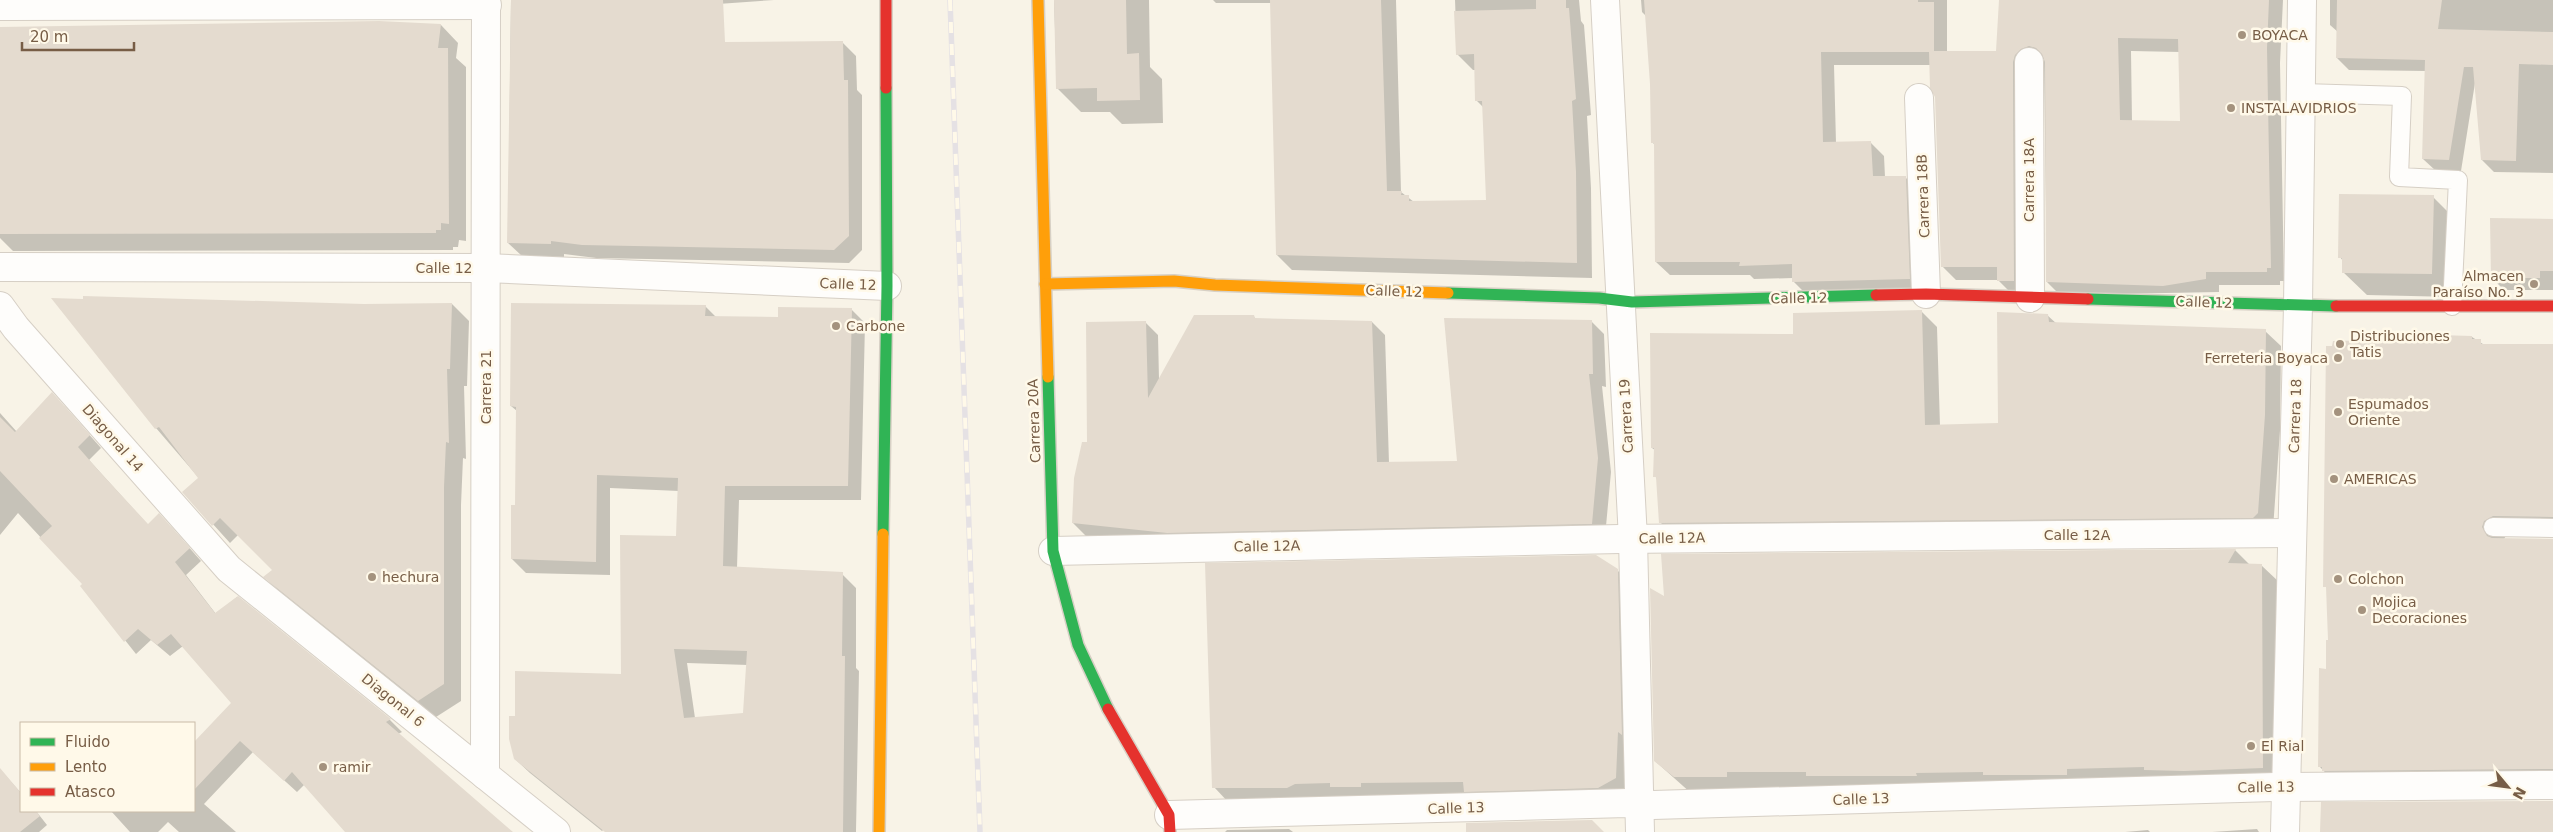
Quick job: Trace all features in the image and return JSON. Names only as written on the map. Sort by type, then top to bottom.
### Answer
[{"type":"street","points":[[880,832],[887,286],[886,0]]},
{"type":"street","name":"Carrera 20A","points":[[1038,0],[1053,551],[1078,645],[1118,729],[1170,824]]},
{"type":"street","name":"Carrera 19","points":[[1605,0],[1632,538],[1640,832]]},
{"type":"street","name":"Carrera 18","points":[[2285,832],[2303,93],[2302,0]]},
{"type":"street","points":[[0,6],[487,3]]},
{"type":"street","name":"Carrera 21","points":[[485,775],[487,3]]},
{"type":"street","name":"Carrera 18A","points":[[2029,62],[2030,298]]},
{"type":"street","name":"Carrera 18B","points":[[1919,98],[1926,294]]},
{"type":"street","name":"Calle 12","points":[[0,267],[486,268],[887,286]]},
{"type":"street","name":"Calle 12","points":[[1045,284],[1174,280],[1215,284],[1621,301],[1926,294],[2298,306],[2553,306]]},
{"type":"street","name":"Diagonal 14","points":[[0,306],[8,335],[229,569]]},
{"type":"street","name":"Calle 12A","points":[[1053,551],[1632,538],[2292,533]]},
{"type":"street","name":"Diagonal 6","points":[[229,569],[556,832]]},
{"type":"street","name":"Calle 13","points":[[1170,824],[1639,803],[1652,805],[2286,787],[2553,785]]},
{"type":"lane","points":[[2303,93],[2402,96],[2399,177],[2458,180],[2452,306]]},
{"type":"lane","points":[[2493,527],[2553,528]]},
{"type":"building","points":[[511,0],[723,0],[725,42],[843,41],[844,80],[848,80],[849,236],[834,250],[582,245],[551,241],[551,244],[507,243]]},
{"type":"building","points":[[1054,0],[1126,0],[1127,54],[1139,53],[1140,100],[1097,101],[1097,88],[1056,89]]},
{"type":"building","points":[[1270,0],[1381,0],[1387,191],[1402,191],[1401,195],[1409,195],[1409,201],[1486,200],[1482,101],[1475,101],[1474,54],[1456,55],[1454,11],[1536,9],[1536,0],[1566,0],[1566,8],[1569,8],[1576,99],[1572,101],[1576,172],[1577,263],[1276,255]]},
{"type":"building","points":[[1644,0],[1918,0],[1918,2],[1934,2],[1934,51],[1996,51],[1999,0],[2269,0],[2267,48],[2271,268],[2267,268],[2267,272],[2206,272],[2206,279],[2163,286],[2046,282],[2045,62],[2042,54],[2036,48],[2029,46],[2021,49],[2015,55],[2013,62],[2014,281],[1997,281],[1997,267],[1941,267],[1935,97],[1930,88],[1929,52],[1821,52],[1823,142],[1871,141],[1873,176],[1906,176],[1910,279],[1792,282],[1792,264],[1739,266],[1740,262],[1655,262],[1654,143],[1651,143],[1650,84]],"holes":[[[2118,38],[2178,39],[2180,121],[2120,120]]]},
{"type":"building","points":[[2337,0],[2442,0],[2438,29],[2553,32],[2553,65],[2519,64],[2516,161],[2481,160],[2473,67],[2464,67],[2449,160],[2422,159],[2425,60],[2336,58]]},
{"type":"building","points":[[379,21],[441,24],[438,48],[448,48],[449,224],[441,223],[441,230],[436,230],[436,233],[0,234],[0,27]]},
{"type":"building","points":[[2339,194],[2434,195],[2432,274],[2342,273],[2342,258],[2338,258]]},
{"type":"building","points":[[2490,218],[2553,219],[2553,271],[2540,271],[2540,278],[2491,278]]},
{"type":"building","points":[[83,296],[364,304],[452,303],[450,369],[447,369],[449,443],[446,442],[444,487],[444,684],[418,701],[263,577],[272,570],[220,518],[212,526],[182,492],[198,478],[159,427],[155,429],[51,298],[83,299]]},
{"type":"building","points":[[511,303],[706,305],[705,316],[778,317],[778,307],[852,308],[848,486],[725,486],[723,566],[843,572],[842,656],[845,656],[843,832],[605,832],[514,759],[509,739],[509,716],[515,716],[515,671],[621,674],[620,535],[676,536],[678,478],[597,475],[596,562],[511,559],[511,505],[515,505],[516,407],[510,406]],"holes":[[[674,649],[747,651],[743,713],[684,718]]]},
{"type":"building","points":[[1922,310],[1925,425],[1998,423],[1997,312],[2048,314],[2049,322],[2266,329],[2265,415],[2258,513],[2253,518],[1659,523],[1656,477],[1653,477],[1654,448],[1651,448],[1650,333],[1793,334],[1793,313]]},
{"type":"building","points":[[1194,315],[1254,315],[1255,318],[1372,321],[1377,462],[1457,461],[1444,318],[1592,320],[1593,374],[1589,374],[1598,458],[1592,524],[1167,533],[1072,523],[1074,478],[1082,442],[1087,442],[1086,322],[1146,321],[1148,398]]},
{"type":"building","points":[[2438,335],[2472,336],[2472,339],[2481,339],[2481,344],[2553,344],[2553,517],[2493,516],[2484,521],[2482,527],[2487,536],[2492,538],[2553,539],[2553,769],[2322,771],[2322,767],[2318,767],[2319,668],[2326,669],[2326,640],[2328,640],[2326,587],[2323,587],[2326,346],[2332,346],[2333,341],[2438,339]]},
{"type":"building","points":[[52,392],[90,435],[78,447],[99,471],[148,524],[159,513],[190,548],[175,562],[215,613],[238,596],[391,719],[386,722],[513,832],[345,832],[292,772],[284,781],[240,741],[195,789],[195,741],[231,703],[171,634],[157,645],[138,629],[124,642],[80,586],[82,584],[39,538],[52,526],[0,471],[0,417],[15,432]]},
{"type":"building","points":[[2236,549],[2228,563],[2262,564],[2263,768],[2184,771],[2144,770],[2144,767],[2067,769],[2067,775],[1983,775],[1983,772],[1916,773],[1917,776],[1806,776],[1806,772],[1727,772],[1727,777],[1674,777],[1654,761],[1650,588],[1664,596],[1661,554]]},
{"type":"building","points":[[1596,555],[1618,569],[1622,735],[1618,732],[1616,778],[1598,788],[1464,792],[1463,782],[1361,783],[1361,787],[1330,787],[1330,783],[1295,784],[1287,788],[1212,788],[1205,563]]},
{"type":"building","points":[[0,768],[20,792],[20,812],[37,812],[40,816],[20,832],[0,832]]},
{"type":"building","points":[[2553,801],[2553,832],[2320,832],[2321,802]]},
{"type":"building","points":[[1592,820],[1604,832],[1466,832],[1466,823]]},
{"type":"railway","points":[[950,0],[980,832]]},
{"type":"traffic: fast","points":[[883,534],[887,286],[886,88]]},
{"type":"traffic: fast","points":[[1448,293],[1599,298],[1632,302],[1876,295]]},
{"type":"traffic: fast","points":[[2088,299],[2336,306]]},
{"type":"traffic: fast","points":[[1048,377],[1053,551],[1078,645],[1108,709]]},
{"type":"traffic: slow","points":[[1038,0],[1048,377]]},
{"type":"traffic: slow","points":[[1045,284],[1174,281],[1215,285],[1448,293]]},
{"type":"traffic: slow","points":[[879,832],[883,534]]},
{"type":"traffic: jam","points":[[886,0],[886,88]]},
{"type":"traffic: jam","points":[[1876,295],[1926,294],[2088,299]]},
{"type":"traffic: jam","points":[[2336,306],[2553,306]]},
{"type":"traffic: jam","points":[[1108,709],[1169,815],[1170,832]]},
{"type":"place","name":"BOYACA","points":[[2242,35]]},
{"type":"place","name":"INSTALAVIDRIOS","points":[[2231,108]]},
{"type":"place","name":"Almacen Paraíso No. 3","points":[[2534,284]]},
{"type":"place","name":"Carbone","points":[[836,326]]},
{"type":"place","name":"Distribuciones Tatis","points":[[2340,344]]},
{"type":"place","name":"Ferreteria Boyaca","points":[[2338,358]]},
{"type":"place","name":"Espumados Oriente","points":[[2338,412]]},
{"type":"place","name":"AMERICAS","points":[[2334,479]]},
{"type":"place","name":"hechura","points":[[372,577]]},
{"type":"place","name":"Colchon","points":[[2338,579]]},
{"type":"place","name":"Mojica Decoraciones","points":[[2362,610]]},
{"type":"place","name":"El Rial","points":[[2251,746]]},
{"type":"place","name":"ramir","points":[[323,767]]}]
